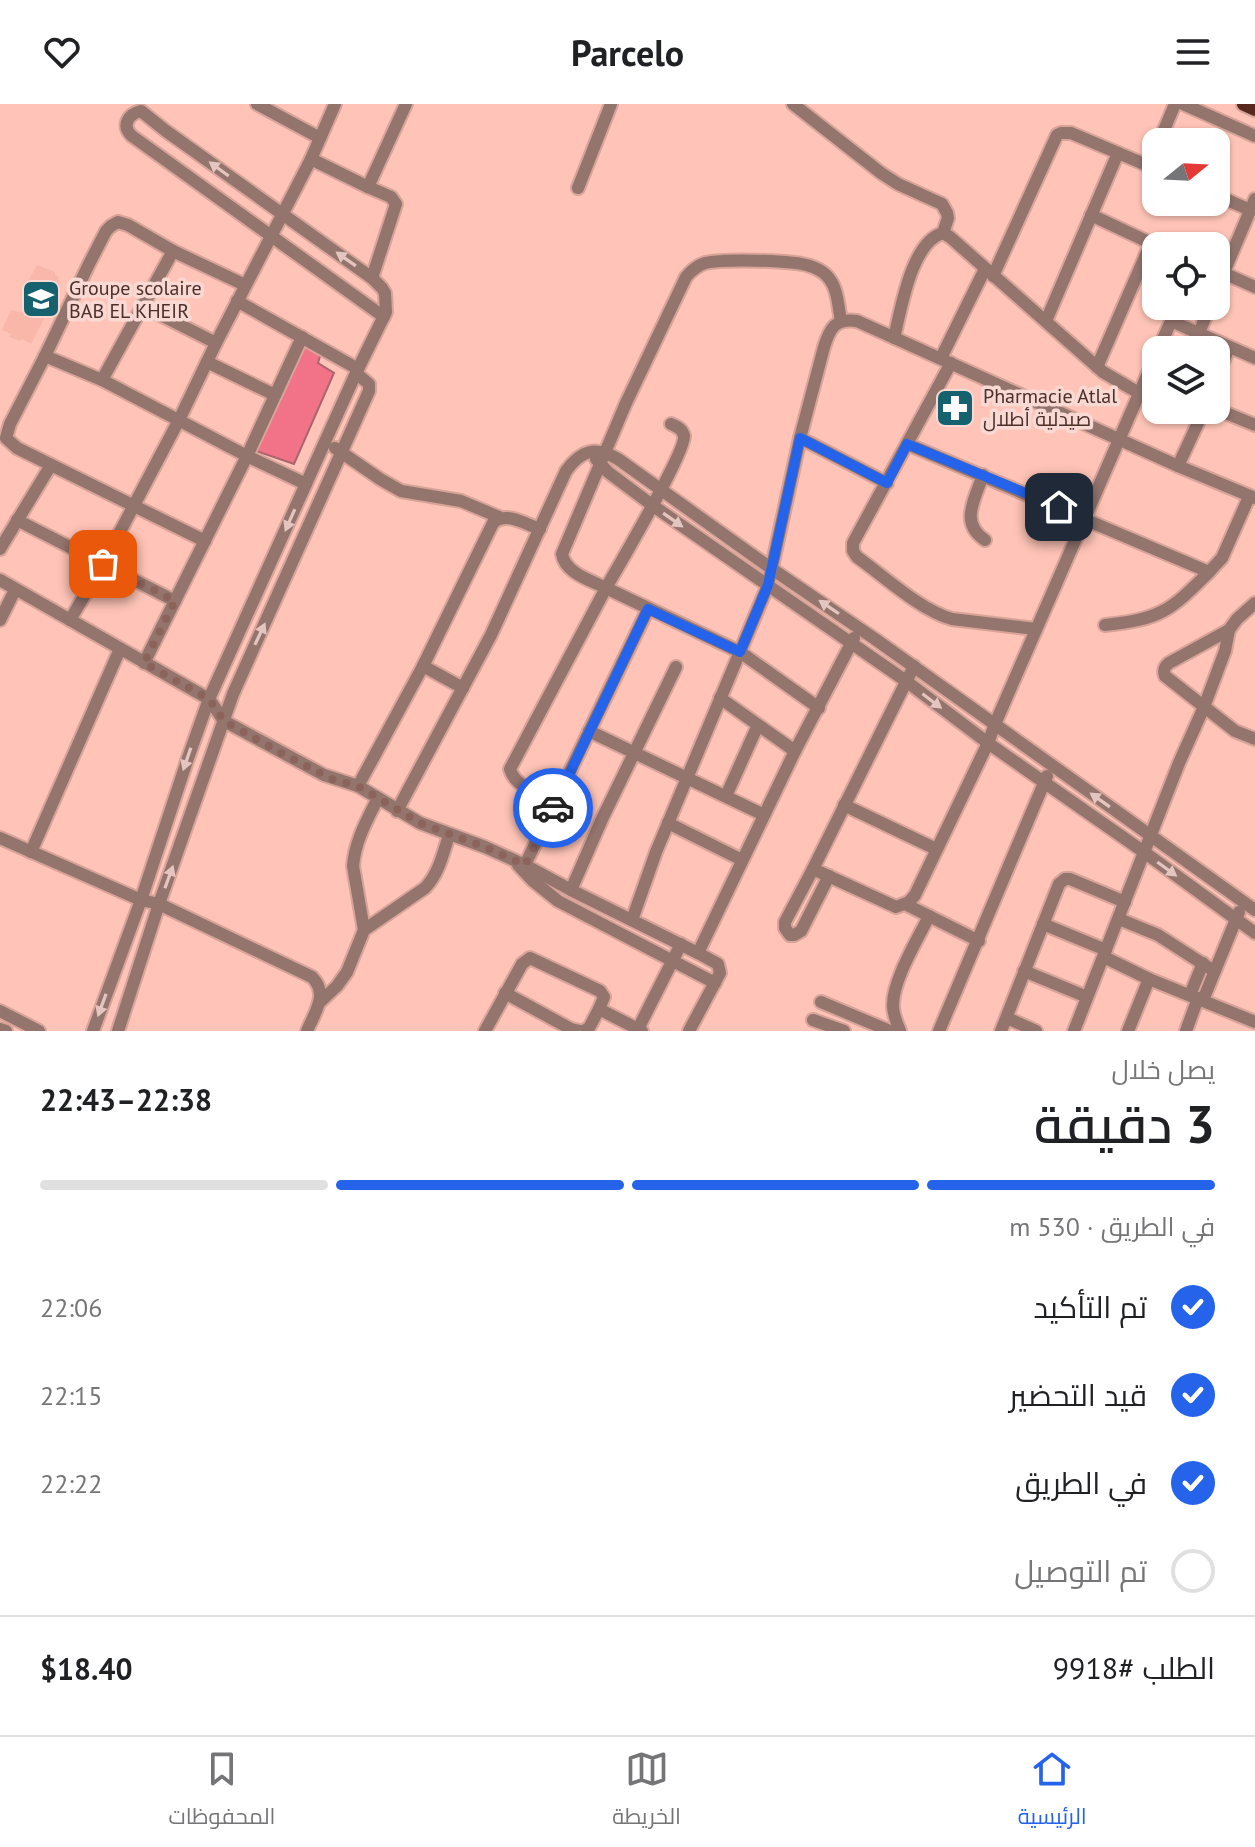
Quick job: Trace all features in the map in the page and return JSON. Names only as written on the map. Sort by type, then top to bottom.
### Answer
[{"type":"main road","points":[[1244,104],[1255,109]]},
{"type":"street","points":[[257,104],[320,138]]},
{"type":"street","points":[[282,117],[289,104]]},
{"type":"street","points":[[70,620],[179,420],[311,159],[335,104]]},
{"type":"street","points":[[368,187],[406,104]]},
{"type":"street","points":[[578,188],[611,104]]},
{"type":"street","points":[[793,104],[881,173],[942,204],[947,213],[943,233]]},
{"type":"street","points":[[1165,128],[1175,104]]},
{"type":"street","points":[[1183,104],[1255,136]]},
{"type":"street","points":[[93,1031],[209,699],[384,317],[387,305],[385,293],[372,278],[141,111],[127,121],[126,130],[132,136],[384,317]]},
{"type":"street","points":[[1036,629],[941,616],[857,557],[853,543],[907,444],[1057,135],[1071,133],[1142,163]]},
{"type":"street","points":[[1046,321],[1118,153]]},
{"type":"street","points":[[311,159],[391,197],[396,204],[372,278]]},
{"type":"street","points":[[1230,199],[1252,205],[1230,251]]},
{"type":"street","points":[[1091,215],[1142,239]]},
{"type":"street","points":[[205,541],[17,448],[6,435],[89,264],[111,226],[122,223],[245,285]]},
{"type":"street","points":[[943,233],[1097,367],[1139,393]]},
{"type":"street","points":[[894,338],[915,265],[932,238],[943,233]]},
{"type":"street","points":[[102,380],[173,251]]},
{"type":"street","points":[[819,708],[740,652],[571,570],[562,559],[599,457],[686,277],[694,268],[725,261],[794,263],[819,269],[831,280],[841,321]]},
{"type":"street","points":[[1097,367],[1142,272]]},
{"type":"street","points":[[1230,276],[1255,287]]},
{"type":"street","points":[[118,1031],[233,694],[370,388],[357,371],[237,301]]},
{"type":"street","points":[[143,306],[216,343]]},
{"type":"street","points":[[1199,333],[1204,320]]},
{"type":"street","points":[[632,920],[668,823],[768,585],[800,438],[828,334],[841,321],[857,321],[1252,497],[1222,558],[1168,610],[1136,622],[1105,625]]},
{"type":"street","points":[[1164,336],[1171,321],[1205,336]]},
{"type":"street","points":[[144,663],[247,456],[302,337]]},
{"type":"street","points":[[1230,347],[1255,358]]},
{"type":"street","points":[[45,356],[102,380],[306,484]]},
{"type":"street","points":[[207,362],[275,395]]},
{"type":"street","points":[[813,869],[896,907],[915,895],[988,743],[1142,386]]},
{"type":"street","points":[[1230,415],[1255,425]]},
{"type":"street","points":[[557,800],[515,781],[510,769],[684,440],[681,430],[671,424]]},
{"type":"street","points":[[1178,466],[1198,424]]},
{"type":"street","points":[[800,438],[887,483]]},
{"type":"street","points":[[325,443],[401,491],[461,501],[540,529]]},
{"type":"street","points":[[907,444],[1209,572]]},
{"type":"street","points":[[397,811],[491,635],[566,471],[580,455],[618,459],[1250,906],[1236,920],[1209,967],[1186,1031]]},
{"type":"street","points":[[599,457],[652,505],[906,681],[1255,933]]},
{"type":"street","points":[[0,549],[51,465]]},
{"type":"street","points":[[983,475],[969,519],[977,535],[985,540]]},
{"type":"street","points":[[358,786],[423,666],[493,523],[499,517]]},
{"type":"street","points":[[17,520],[175,601]]},
{"type":"street","points":[[0,580],[209,699],[224,721],[324,775],[358,786],[420,823],[519,862],[720,967],[720,973],[689,1031]]},
{"type":"street","points":[[0,620],[15,590]]},
{"type":"street","points":[[1255,603],[1229,630],[1169,663],[1164,669],[1165,676],[1235,731],[1255,739]]},
{"type":"street","points":[[519,862],[557,800],[648,609]]},
{"type":"street","points":[[698,953],[795,751],[859,628]]},
{"type":"street","points":[[1074,1031],[1204,707],[1225,651],[1229,630]]},
{"type":"street","points":[[31,852],[120,649]]},
{"type":"street","points":[[423,666],[463,688]]},
{"type":"street","points":[[829,876],[801,931],[790,935],[785,922],[914,666]]},
{"type":"street","points":[[571,890],[676,667]]},
{"type":"street","points":[[720,698],[795,751]]},
{"type":"street","points":[[726,796],[758,725]]},
{"type":"street","points":[[589,731],[764,815]]},
{"type":"street","points":[[939,1031],[1052,766]]},
{"type":"street","points":[[364,930],[353,866],[354,855],[378,798]]},
{"type":"street","points":[[844,805],[936,849]]},
{"type":"street","points":[[668,823],[742,860]]},
{"type":"street","points":[[319,1003],[342,980],[364,930],[432,881],[449,835]]},
{"type":"street","points":[[0,838],[141,900],[159,904],[312,977],[320,989],[319,1003],[307,1031]]},
{"type":"street","points":[[519,862],[532,880],[558,901],[715,983]]},
{"type":"street","points":[[1036,1031],[1004,1025],[1059,884],[1070,879],[1125,902]]},
{"type":"street","points":[[905,904],[979,941]]},
{"type":"street","points":[[900,1031],[893,1007],[896,984],[929,916]]},
{"type":"street","points":[[1119,919],[1158,935],[1209,967]]},
{"type":"street","points":[[1043,924],[1105,953],[1149,979],[1254,1018]]},
{"type":"street","points":[[599,1009],[639,1030],[681,944]]},
{"type":"street","points":[[485,1031],[505,993],[525,960],[533,958],[602,993],[604,999],[589,1028],[581,1031],[571,1029],[505,993]]},
{"type":"street","points":[[1024,971],[1087,997]]},
{"type":"street","points":[[1128,1031],[1149,979]]},
{"type":"street","points":[[821,1002],[858,1025],[890,1031]]},
{"type":"street","points":[[0,1011],[39,1031]]},
{"type":"street","points":[[813,1020],[844,1031]]},
{"type":"street","points":[[0,1029],[6,1031]]},
{"type":"shaded area","name":"Groupe scolaire BAB EL KHEIR","points":[[37,265],[55,272],[60,288],[31,344],[9,337],[11,334],[2,330],[11,310],[22,313],[33,289],[26,285]]},
{"type":"building","points":[[304,340],[322,350],[318,363],[334,373],[294,464],[256,451]]},
{"type":"way so far","points":[[103,564],[175,601],[144,663],[209,699],[224,721],[285,755],[334,780],[358,786],[435,830],[525,865],[553,808]]},
{"type":"place","name":"Groupe scolaire BAB EL KHEIR","points":[[41,299]]},
{"type":"place","name":"Pharmacie Atlal صيدلية أطلال","points":[[955,408]]},
{"type":"route","points":[[553,808],[648,609],[740,652],[768,585],[800,438],[887,483],[907,444],[1059,507]]}]
